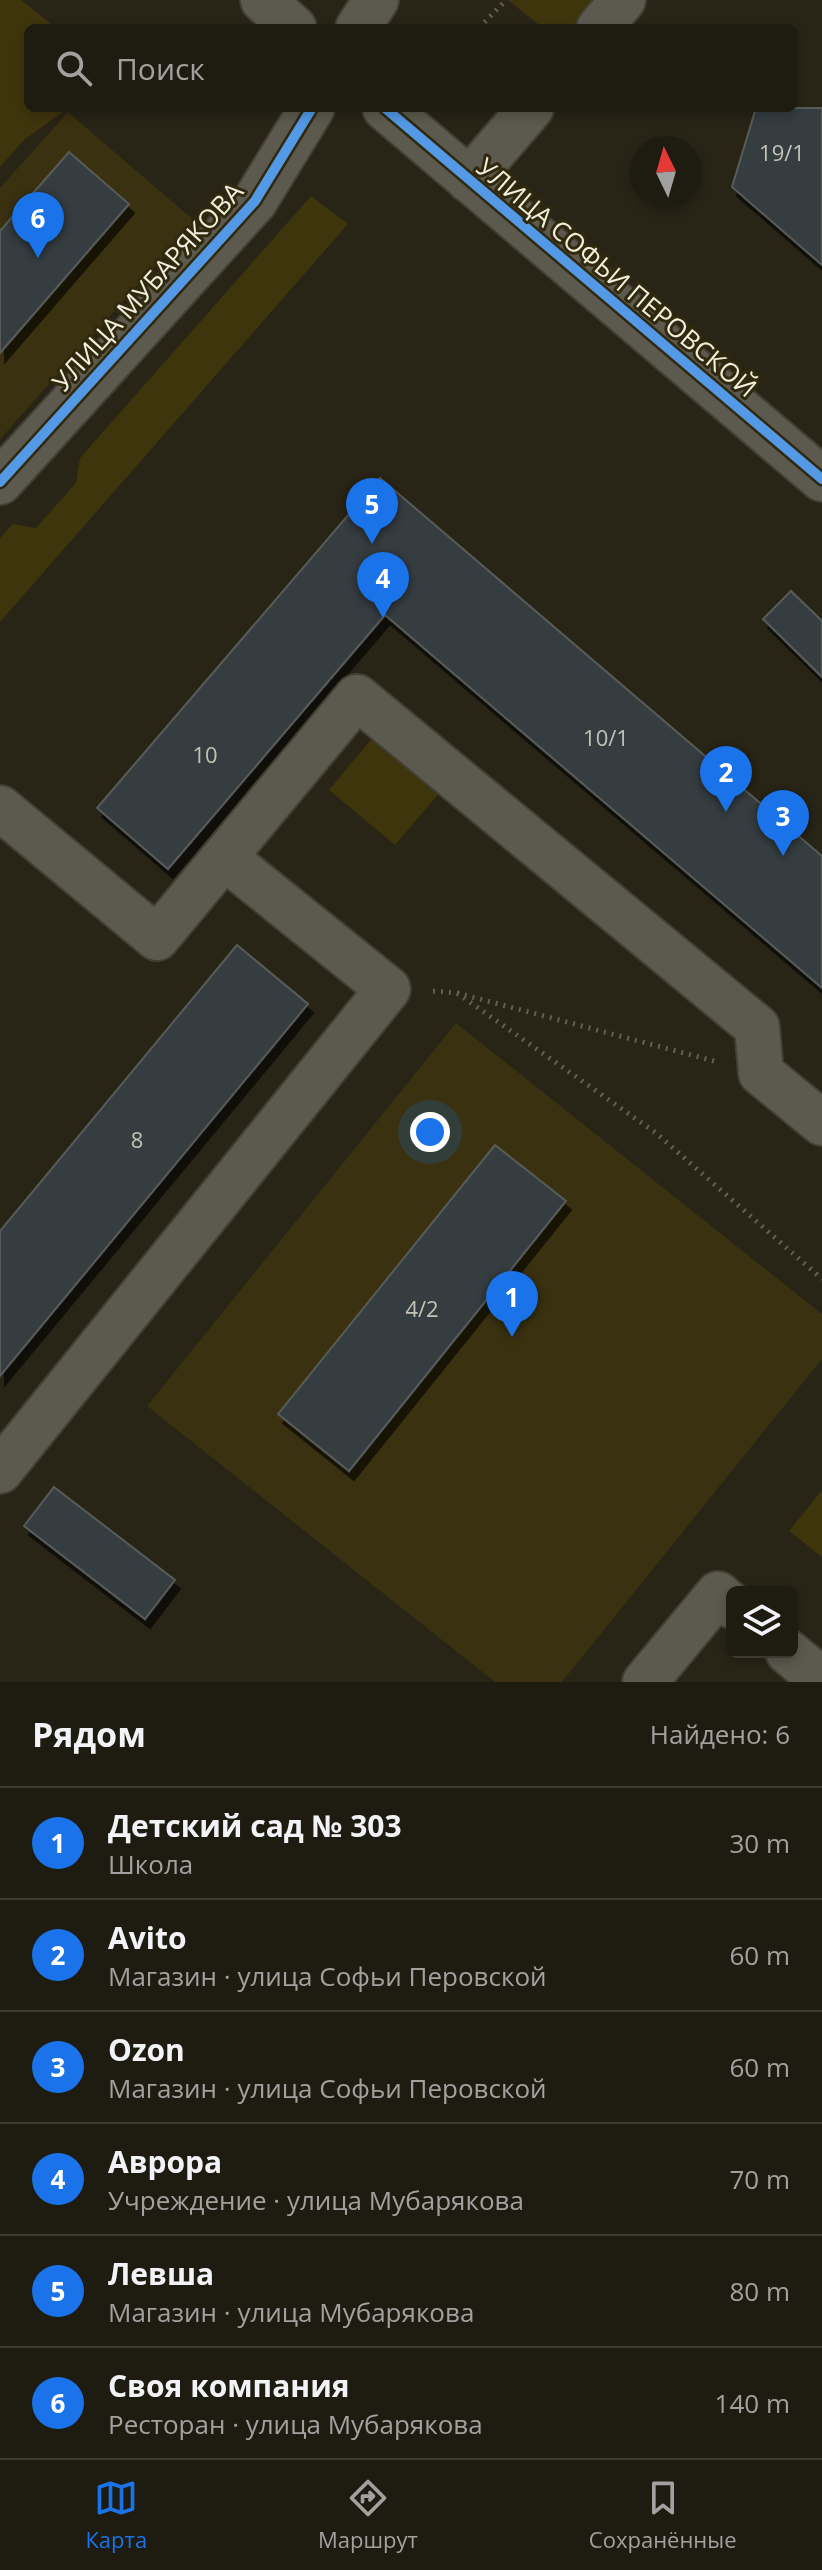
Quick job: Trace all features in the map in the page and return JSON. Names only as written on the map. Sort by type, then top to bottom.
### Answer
[{"type":"street","points":[[263,0],[290,24]]},
{"type":"street","points":[[361,24],[376,0]]},
{"type":"street","points":[[602,24],[623,0]]},
{"type":"street","name":"УЛИЦА МУБАРЯКОВА","points":[[0,482],[255,201],[310,112]]},
{"type":"street","name":"УЛИЦА СОФЬИ ПЕРОВСКОЙ","points":[[390,112],[822,479]]},
{"type":"street","points":[[469,180],[528,112]]},
{"type":"street","points":[[0,808],[157,938],[357,697],[757,1027],[761,1073],[822,1123]]},
{"type":"street","points":[[0,1471],[388,989],[224,857]]},
{"type":"street","points":[[645,1682],[718,1594],[726,1601]]},
{"type":"street","points":[[795,1658],[822,1680]]},
{"type":"path","points":[[483,24],[506,0]]},
{"type":"path","points":[[388,989],[457,993],[761,1073]]},
{"type":"path","points":[[457,993],[656,1133],[822,1279]]},
{"type":"shaded area","points":[[0,0],[21,0],[51,24],[24,24],[24,112],[62,112],[24,140],[0,167]]},
{"type":"shaded area","points":[[508,0],[598,0],[579,24],[538,24]]},
{"type":"shaded area","points":[[68,112],[195,221],[0,439],[0,188]]},
{"type":"shaded area","points":[[311,196],[348,224],[0,622],[0,538],[13,524],[36,528],[76,483],[80,458]]},
{"type":"shaded area","points":[[375,735],[441,791],[395,845],[329,790]]},
{"type":"shaded area","points":[[456,1023],[822,1314],[822,1359],[562,1682],[495,1682],[147,1406]]},
{"type":"shaded area","points":[[822,1490],[822,1557],[789,1531]]},
{"type":"building","points":[[798,108],[822,108],[822,265],[732,187],[755,112],[798,112]]},
{"type":"building","points":[[69,152],[129,204],[0,353],[0,231]]},
{"type":"building","points":[[380,478],[822,856],[822,988],[385,615],[168,869],[97,808]]},
{"type":"building","points":[[791,591],[822,621],[822,677],[763,619]]},
{"type":"building","points":[[237,945],[308,1004],[0,1376],[0,1231]]},
{"type":"building","points":[[495,1145],[566,1201],[349,1471],[278,1414]]},
{"type":"building","points":[[54,1487],[175,1580],[145,1619],[24,1526]]},
{"type":"cycle path","points":[[0,482],[255,201],[310,112]]},
{"type":"cycle path","points":[[390,112],[822,479]]},
{"type":"place","name":"Своя компания","points":[[38,258]]},
{"type":"place","name":"Левша","points":[[372,544]]},
{"type":"place","name":"Аврора","points":[[383,618]]},
{"type":"place","name":"Avito","points":[[726,812]]},
{"type":"place","name":"Ozon","points":[[783,856]]},
{"type":"place","name":"Детский сад № 303","points":[[512,1337]]}]
